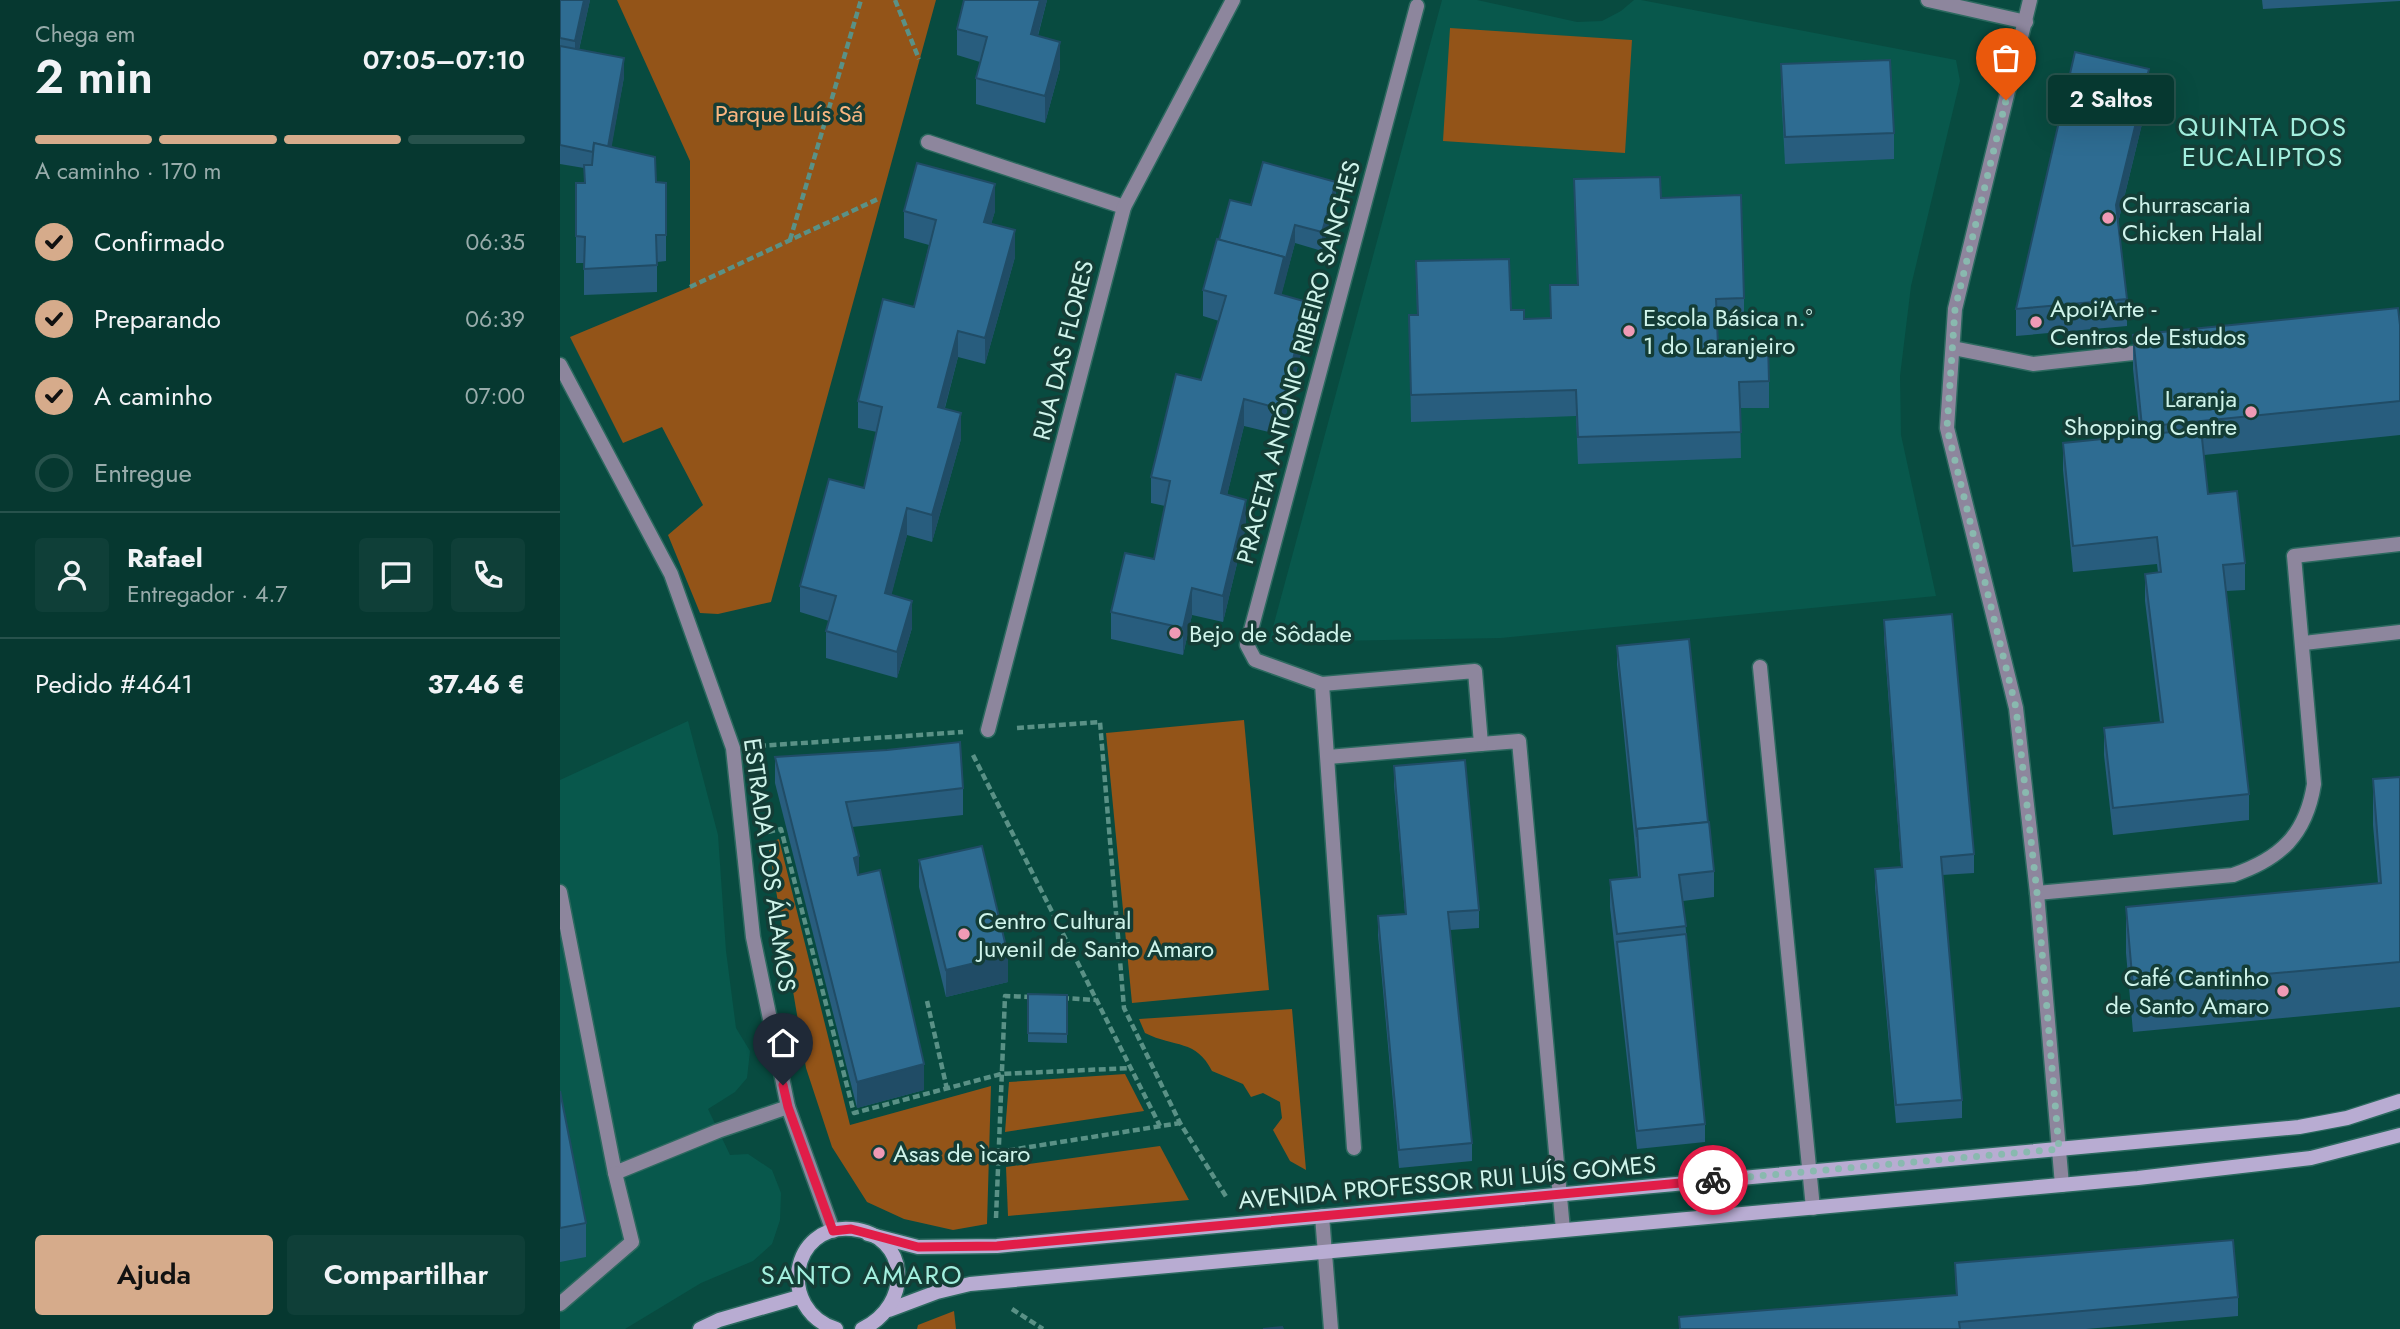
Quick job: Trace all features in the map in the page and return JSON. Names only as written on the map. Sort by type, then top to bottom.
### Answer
[{"type":"main road","name":"AVENIDA PROFESSOR RUI LUÍS GOMES","points":[[833,1231],[851,1229],[918,1247],[997,1246],[2299,1127],[2347,1118],[2400,1101]]},
{"type":"main road","points":[[889,1310],[937,1292],[1000,1282],[2062,1185],[2311,1158],[2400,1135]]},
{"type":"main road","points":[[833,1231],[806,1250],[799,1264],[796,1280],[799,1297],[809,1313],[823,1325],[836,1329]]},
{"type":"main road","points":[[862,1329],[876,1322],[889,1310],[897,1295],[897,1268],[883,1244],[868,1234]]},
{"type":"main road","points":[[700,1329],[719,1320],[799,1297]]},
{"type":"street","name":"RUA DAS FLORES","points":[[988,730],[1124,206],[1233,0]]},
{"type":"street","points":[[1928,0],[2026,22]]},
{"type":"street","points":[[2030,0],[1955,309],[1947,428],[2016,708],[2037,893],[2062,1185]]},
{"type":"street","name":"PRACETA ANTÓNIO RIBEIRO SANCHES","points":[[1417,6],[1247,645],[1255,660],[1322,684],[1475,671],[1481,744]]},
{"type":"street","points":[[928,142],[1124,206]]},
{"type":"street","points":[[1953,348],[2033,364],[2168,349]]},
{"type":"street","name":"ESTRADA DOS ÁLAMOS","points":[[560,365],[671,574],[733,748],[753,937],[788,1107],[833,1231]]},
{"type":"street","points":[[2037,893],[2233,875],[2262,865],[2286,845],[2310,807],[2314,784],[2304,643],[2294,556],[2400,544]]},
{"type":"street","points":[[2304,643],[2400,632]]},
{"type":"street","points":[[1760,667],[1813,1208]]},
{"type":"street","points":[[1322,684],[1354,1148]]},
{"type":"street","points":[[1328,757],[1519,741],[1563,1230]]},
{"type":"street","points":[[560,892],[615,1173],[632,1242],[560,1304]]},
{"type":"street","points":[[615,1173],[718,1131],[788,1107]]},
{"type":"street","points":[[1322,1216],[1331,1329]]},
{"type":"path","points":[[790,240],[861,0]]},
{"type":"path","points":[[895,0],[919,59]]},
{"type":"path","points":[[690,287],[880,198]]},
{"type":"path","points":[[733,748],[1100,722],[1124,1008],[1180,1123],[1243,1224]]},
{"type":"path","points":[[973,755],[1160,1126]]},
{"type":"path","points":[[743,836],[781,829],[854,1113],[1002,1074],[1130,1068]]},
{"type":"path","points":[[997,1246],[1004,996],[1044,998]]},
{"type":"path","points":[[1057,998],[1096,1000]]},
{"type":"path","points":[[927,1000],[947,1089]]},
{"type":"path","points":[[998,1152],[1180,1123]]},
{"type":"path","points":[[1000,1282],[1002,1300],[1030,1324],[1043,1329]]},
{"type":"shaded area","name":"Escola Básica n.º 1 do Laranjeiro","points":[[1442,0],[1477,0],[1577,22],[1602,21],[1634,0],[1641,0],[1956,60],[1960,81],[1911,286],[1900,376],[1901,435],[1936,596],[1501,638],[1269,642]]},
{"type":"shaded area","points":[[688,721],[718,835],[726,951],[736,1028],[750,1051],[747,1078],[735,1092],[708,1109],[730,1155],[748,1154],[772,1170],[781,1193],[780,1220],[772,1244],[753,1261],[701,1283],[625,1329],[560,1329],[560,780]]},
{"type":"green space","name":"Parque Luís Sá","points":[[617,0],[936,0],[771,602],[718,614],[700,613],[668,535],[703,505],[662,427],[623,443],[570,337],[690,287],[690,161]]},
{"type":"green space","points":[[1450,28],[1632,40],[1625,153],[1443,141]]},
{"type":"green space","points":[[1244,720],[1269,990],[1132,1003],[1106,733]]},
{"type":"green space","points":[[779,839],[850,1125],[991,1086],[987,1224],[953,1230],[904,1219],[867,1202],[832,1147],[806,1068],[768,843]]},
{"type":"green space","points":[[1292,1009],[1306,1170],[1290,1161],[1273,1130],[1282,1118],[1280,1102],[1263,1093],[1251,1097],[1243,1084],[1212,1071],[1206,1061],[1192,1049],[1145,1033],[1139,1019]]},
{"type":"green space","points":[[1125,1074],[1144,1111],[1005,1132],[1009,1082]]},
{"type":"green space","points":[[1160,1146],[1189,1200],[1008,1216],[1006,1167]]},
{"type":"green space","points":[[954,1311],[956,1329],[917,1329],[918,1325]]},
{"type":"building","points":[[560,0],[584,0],[575,41],[560,38]]},
{"type":"building","points":[[964,0],[1040,0],[1031,34],[1060,42],[1045,96],[976,78],[987,37],[957,29]]},
{"type":"building","points":[[560,46],[624,58],[608,147],[594,143],[593,152],[560,145]]},
{"type":"building","points":[[2075,52],[2149,69],[2116,205],[2127,299],[2016,309]]},
{"type":"building","points":[[1890,60],[1894,133],[1785,137],[1781,64]]},
{"type":"building","points":[[594,143],[655,157],[656,182],[666,183],[666,235],[656,235],[657,265],[584,269],[585,237],[576,236],[576,183],[585,183],[584,165],[592,165]]},
{"type":"building","points":[[1263,162],[1336,182],[1322,232],[1295,225],[1284,265],[1284,257],[1219,240],[1230,200],[1251,205]]},
{"type":"building","points":[[917,163],[995,184],[984,222],[1015,230],[985,338],[958,331],[938,407],[961,413],[932,515],[907,508],[885,593],[912,601],[897,652],[826,631],[836,596],[800,586],[829,479],[864,488],[882,407],[858,401],[883,299],[914,307],[936,220],[904,211]]},
{"type":"building","points":[[1660,177],[1661,198],[1741,195],[1744,298],[1716,299],[1718,345],[1768,343],[1769,381],[1739,382],[1741,432],[1578,437],[1576,390],[1411,395],[1409,315],[1418,315],[1416,261],[1509,259],[1511,310],[1524,310],[1524,319],[1551,318],[1550,285],[1578,285],[1574,179]]},
{"type":"building","points":[[1217,239],[1284,257],[1275,293],[1307,302],[1281,409],[1244,399],[1221,493],[1246,500],[1223,596],[1192,588],[1183,628],[1111,612],[1125,553],[1154,559],[1170,481],[1151,477],[1176,374],[1201,380],[1226,296],[1203,290]]},
{"type":"building","points":[[2398,308],[2400,401],[2142,427],[2133,335]]},
{"type":"building","points":[[2201,429],[2208,494],[2237,491],[2245,563],[2223,565],[2249,794],[2113,808],[2104,728],[2163,722],[2145,574],[2161,572],[2157,537],[2073,546],[2063,443]]},
{"type":"building","points":[[1952,614],[1974,854],[1941,857],[1962,1100],[1896,1105],[1875,869],[1902,867],[1884,620]]},
{"type":"building","points":[[1689,639],[1708,822],[1637,829],[1637,837],[1617,646]]},
{"type":"building","points":[[960,742],[963,788],[846,802],[859,856],[854,858],[858,875],[880,870],[924,1064],[857,1082],[775,757]]},
{"type":"building","points":[[1465,760],[1479,910],[1448,912],[1472,1143],[1399,1150],[1378,916],[1406,914],[1394,766]]},
{"type":"building","points":[[2400,777],[2400,962],[2133,986],[2126,907],[2381,883],[2373,779]]},
{"type":"building","points":[[1709,822],[1714,871],[1679,875],[1686,926],[1617,934],[1610,880],[1640,877],[1637,829]]},
{"type":"building","name":"Centro Cultural Juvenil de Santo Amaro","points":[[982,846],[1008,955],[946,970],[919,860]]},
{"type":"building","points":[[1686,934],[1705,1124],[1637,1131],[1617,942]]},
{"type":"building","points":[[1028,994],[1067,995],[1067,1034],[1028,1033]]},
{"type":"building","points":[[560,1091],[586,1223],[560,1228]]},
{"type":"building","points":[[2233,1240],[2238,1297],[1959,1322],[1960,1329],[1680,1329],[1679,1317],[1957,1295],[1955,1263]]},
{"type":"way so far","points":[[1713,1180],[2059,1149],[2037,893],[2016,708],[1947,428],[1955,309],[2006,100]]},
{"type":"place","name":"2 Saltos","points":[[2006,100]]},
{"type":"place","name":"Churrascaria Chicken Halal","points":[[2108,218]]},
{"type":"place","name":"Apoi'Arte - Centros de Estudos","points":[[2036,322]]},
{"type":"place","name":"Escola Básica n.º 1 do Laranjeiro","points":[[1629,331]]},
{"type":"place","name":"Laranja Shopping Centre","points":[[2251,412]]},
{"type":"place","name":"Bejo de Sôdade","points":[[1175,633]]},
{"type":"place","name":"Centro Cultural Juvenil de Santo Amaro","points":[[964,934]]},
{"type":"place","name":"Café Cantinho de Santo Amaro","points":[[2283,991]]},
{"type":"place","name":"Asas de ìcaro","points":[[879,1153]]},
{"type":"district","name":"QUINTA DOS EUCALIPTOS","points":[[2263,142]]},
{"type":"district","name":"SANTO AMARO","points":[[862,1275]]},
{"type":"route","points":[[783,1085],[788,1107],[833,1231],[851,1229],[918,1247],[954,1249],[997,1246],[1713,1180]]}]
